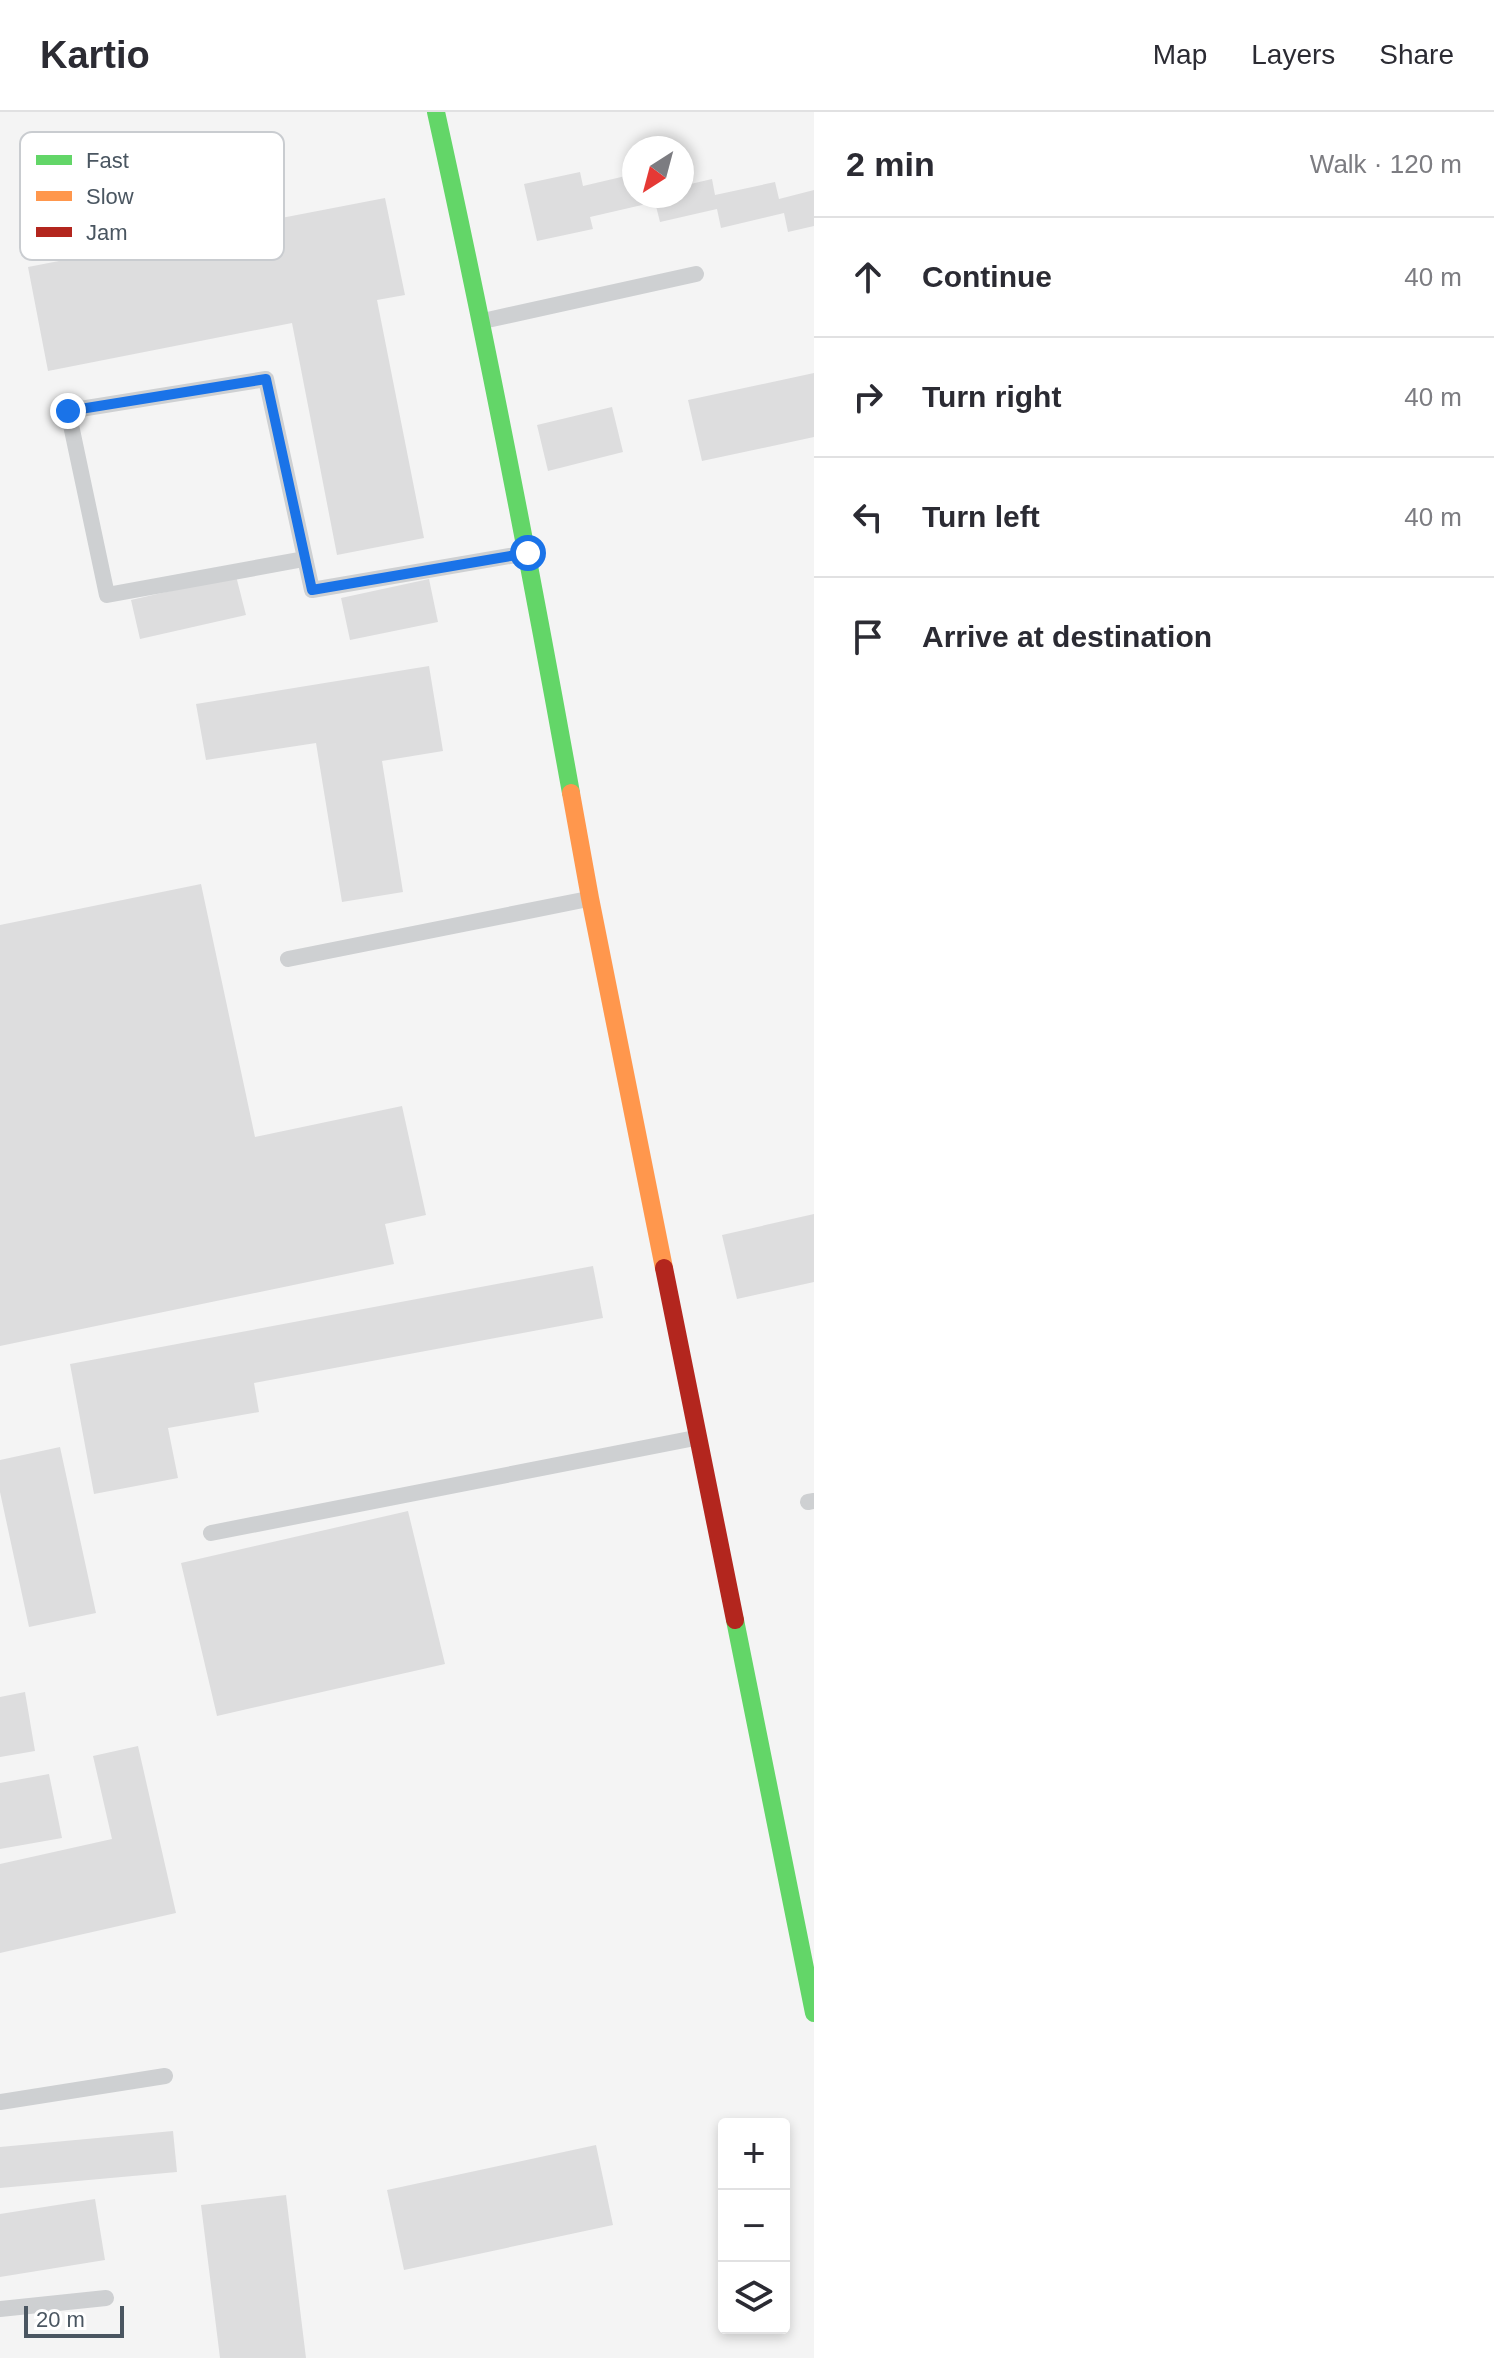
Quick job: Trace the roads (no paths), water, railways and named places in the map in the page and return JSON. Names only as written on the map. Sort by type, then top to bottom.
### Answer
[{"type":"street","points":[[436,112],[482,321],[528,553],[590,898],[814,2013]]},
{"type":"lane","points":[[482,321],[696,274]]},
{"type":"lane","points":[[304,559],[107,595],[68,411],[266,379],[312,590],[528,553]]},
{"type":"lane","points":[[288,959],[590,898]]},
{"type":"lane","points":[[211,1533],[697,1438]]},
{"type":"lane","points":[[0,2102],[165,2076]]},
{"type":"lane","points":[[0,2309],[106,2298]]}]
